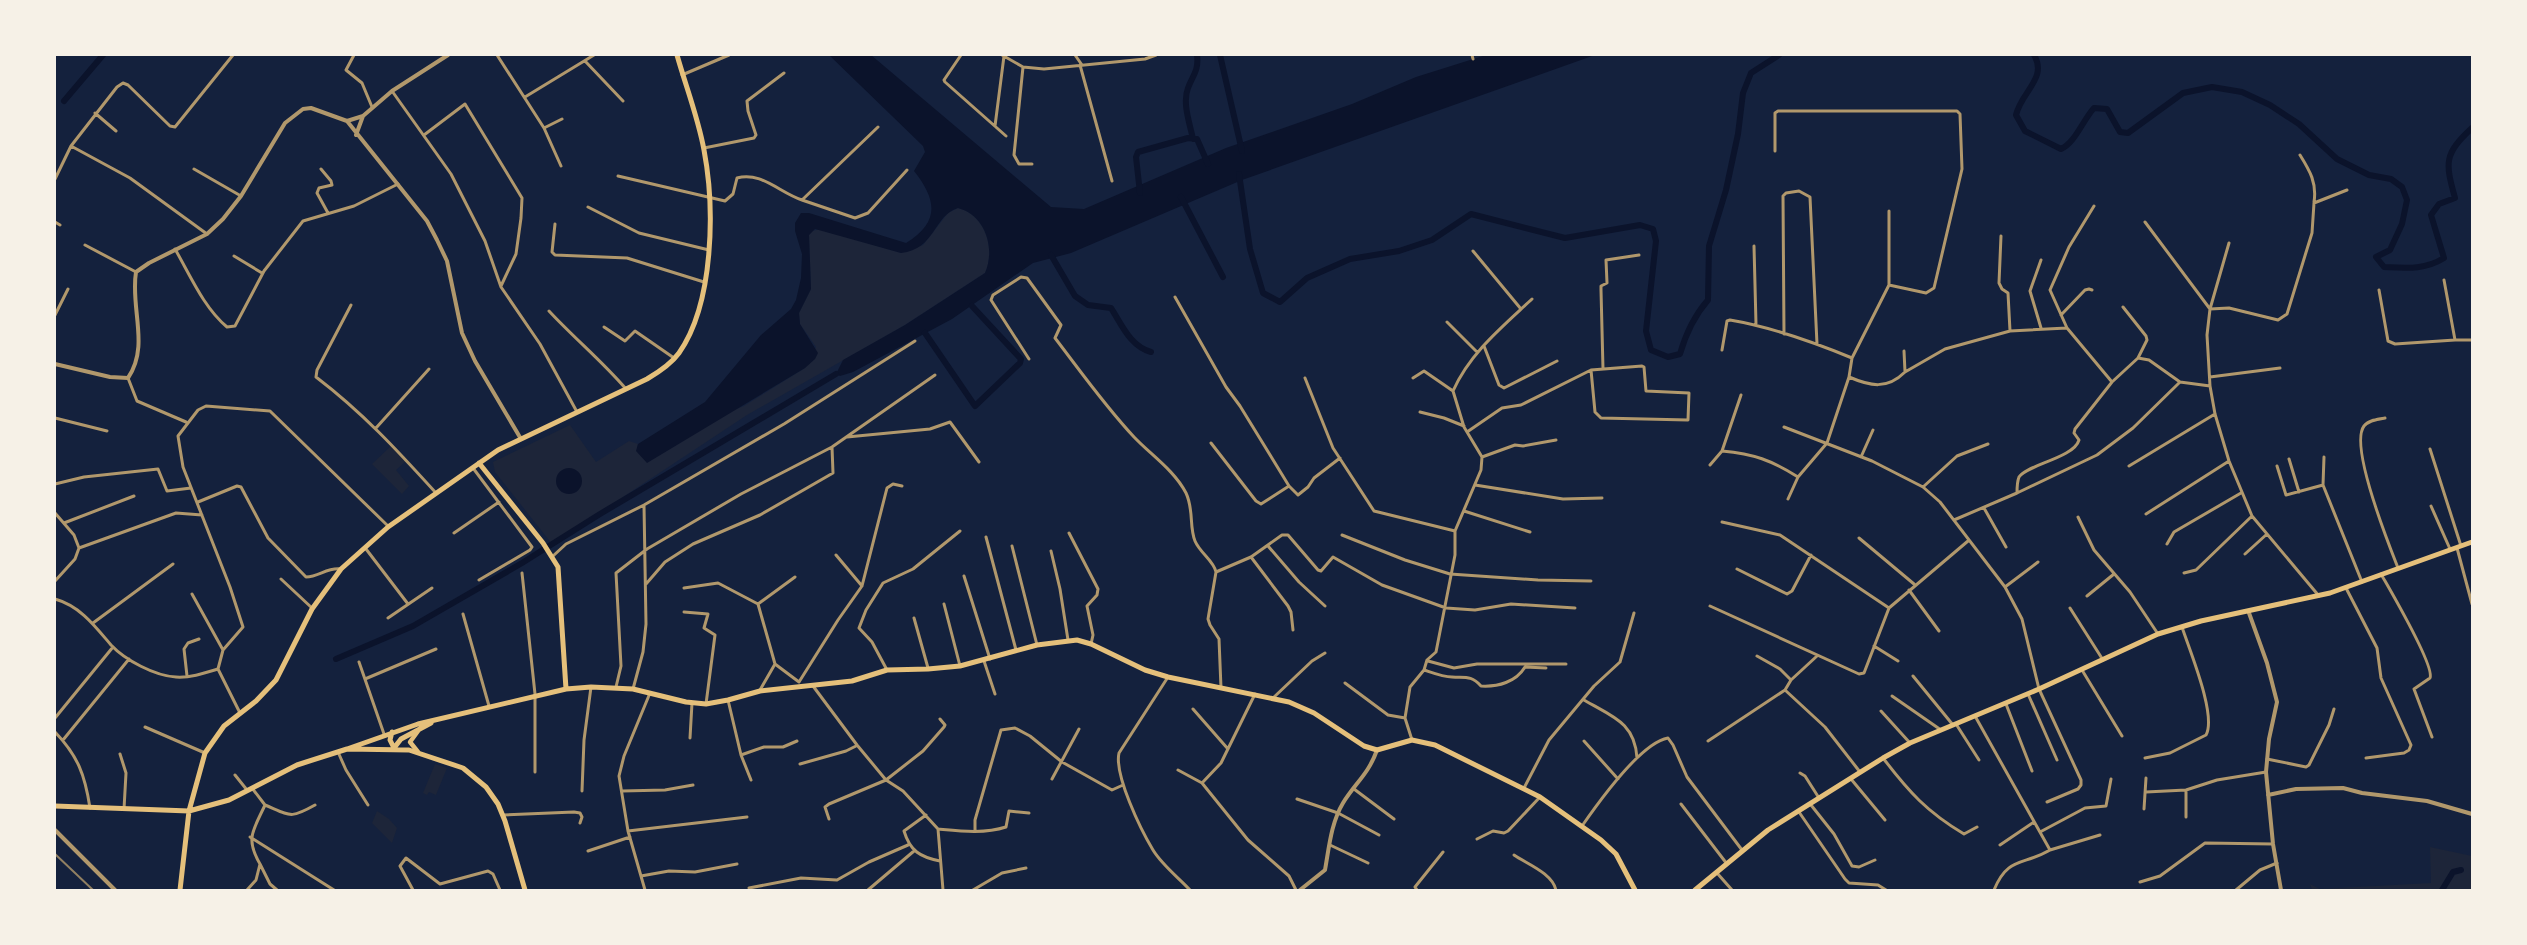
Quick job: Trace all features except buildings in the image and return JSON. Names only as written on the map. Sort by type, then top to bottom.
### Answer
[{"type":"main road","points":[[180,890],[189,811],[206,753],[224,726],[256,701],[276,680],[312,609],[342,569],[388,527],[478,463],[521,439],[627,390],[662,370],[674,358],[694,326],[704,282],[711,197],[704,148],[677,55]]},
{"type":"main road","points":[[478,463],[543,543],[558,567],[566,689]]},
{"type":"main road","points":[[1695,890],[1768,830],[1910,743],[2039,689],[2158,634],[2319,596],[2472,542]]},
{"type":"main road","points":[[55,806],[189,811],[229,800],[297,765],[347,749],[384,734],[535,694],[566,689],[616,687],[650,692],[692,703],[706,704],[800,684],[813,686],[852,681],[887,670],[960,666],[1037,645],[1068,640],[1091,644],[1145,670],[1168,677],[1273,698],[1314,713],[1364,746],[1377,750],[1412,740],[1435,745],[1540,796],[1582,826],[1616,854],[1635,890]]},
{"type":"main road","points":[[394,748],[401,739],[432,722]]},
{"type":"main road","points":[[418,752],[410,742],[419,730]]},
{"type":"main road","points":[[392,732],[390,740],[394,748]]},
{"type":"main road","points":[[347,749],[394,748],[418,752],[449,762],[471,772],[486,787],[503,815],[525,890]]},
{"type":"street","points":[[55,178],[71,146],[95,113],[122,83],[128,85],[170,126],[175,127],[233,55]]},
{"type":"street","points":[[354,55],[346,70],[362,83],[372,107]]},
{"type":"street","points":[[356,135],[363,116],[372,107],[441,56],[448,55]]},
{"type":"street","points":[[497,55],[544,128],[561,166]]},
{"type":"street","points":[[525,98],[594,55]]},
{"type":"street","points":[[682,75],[730,55]]},
{"type":"street","points":[[961,55],[944,82],[1006,136]]},
{"type":"street","points":[[1075,55],[1080,65],[1112,181]]},
{"type":"street","points":[[995,126],[1003,56],[1023,67],[1044,69],[1156,55]]},
{"type":"street","points":[[585,61],[623,101]]},
{"type":"street","points":[[1023,67],[1014,155],[1019,164],[1032,164]]},
{"type":"street","points":[[704,148],[754,138],[756,135],[748,111],[747,101],[784,73]]},
{"type":"street","points":[[392,91],[451,174],[485,241],[501,287],[540,344],[578,413]]},
{"type":"street","points":[[424,135],[465,104],[520,192],[522,218],[516,254],[501,287]]},
{"type":"street","points":[[136,272],[175,249],[207,234],[224,219],[241,196],[285,123],[303,109],[312,108],[347,121],[356,135],[427,221],[447,261],[462,333],[475,361],[521,439]]},
{"type":"street","points":[[1775,151],[1775,113],[1778,111],[1957,111],[1960,114],[1962,169],[1934,288],[1926,293],[1889,284]]},
{"type":"street","points":[[95,113],[116,131]]},
{"type":"street","points":[[347,121],[363,116]]},
{"type":"street","points":[[544,128],[562,119]]},
{"type":"street","points":[[802,200],[878,127]]},
{"type":"street","points":[[71,146],[130,178],[207,234]]},
{"type":"street","points":[[2210,309],[2230,308],[2278,320],[2287,314],[2312,233],[2316,189],[2310,171],[2300,155]]},
{"type":"street","points":[[194,169],[241,196]]},
{"type":"street","points":[[321,170],[331,181],[332,185],[319,188],[317,193],[328,213]]},
{"type":"street","points":[[618,176],[725,201],[729,198],[737,178],[746,175],[764,179],[802,200],[855,218],[862,217],[868,213],[907,170]]},
{"type":"street","points":[[175,249],[203,297],[227,327],[235,326],[262,273],[303,221],[354,206],[398,184]]},
{"type":"street","points":[[2314,203],[2347,190]]},
{"type":"street","points":[[1784,334],[1783,196],[1786,193],[1798,191],[1810,197],[1817,344]]},
{"type":"street","points":[[2094,206],[2069,247],[2050,290],[2068,328],[2112,382]]},
{"type":"street","points":[[588,207],[639,232],[708,250]]},
{"type":"street","points":[[1788,499],[1798,477],[1827,443],[1849,377],[1852,358],[1889,284],[1889,211]]},
{"type":"street","points":[[55,222],[60,225]]},
{"type":"street","points":[[2145,222],[2210,309]]},
{"type":"street","points":[[555,224],[552,252],[554,256],[627,258],[704,282]]},
{"type":"street","points":[[2002,236],[1999,283],[2002,289],[2008,293],[2010,331]]},
{"type":"street","points":[[2229,244],[2210,309],[2208,335],[2210,386],[2215,414],[2229,461],[2252,516],[2319,596]]},
{"type":"street","points":[[85,245],[136,272]]},
{"type":"street","points":[[1754,246],[1756,324]]},
{"type":"street","points":[[1473,251],[1521,309]]},
{"type":"street","points":[[234,256],[262,273]]},
{"type":"street","points":[[1603,369],[1601,290],[1607,282],[1606,260],[1639,256]]},
{"type":"street","points":[[2041,260],[2030,291],[2042,328]]},
{"type":"street","points":[[128,378],[139,358],[134,288],[136,272]]},
{"type":"street","points":[[1029,359],[991,300],[993,295],[1022,276],[1027,278],[1061,324],[1055,338],[1100,397],[1135,437],[1168,469],[1186,492],[1193,511],[1193,536],[1196,544],[1215,567],[1216,572],[1208,618],[1210,625],[1220,639],[1221,688]]},
{"type":"street","points":[[2444,280],[2455,340]]},
{"type":"street","points":[[55,315],[68,290]]},
{"type":"street","points":[[2061,315],[2085,290],[2092,290]]},
{"type":"street","points":[[2379,290],[2388,341],[2395,344],[2472,340]]},
{"type":"street","points":[[1175,297],[1226,387],[1240,406],[1289,486],[1298,495],[1308,488],[1314,478],[1340,458]]},
{"type":"street","points":[[1453,391],[1462,371],[1478,352],[1532,299]]},
{"type":"street","points":[[351,305],[316,377],[352,404],[436,493]]},
{"type":"street","points":[[2017,493],[2018,480],[2024,472],[2044,464],[2076,446],[2079,440],[2074,433],[2075,429],[2112,382],[2138,358],[2147,340],[2146,336],[2123,307]]},
{"type":"street","points":[[549,311],[583,347],[609,369],[627,390]]},
{"type":"street","points":[[1722,350],[1727,321],[1730,320],[1756,324],[1817,344],[1852,358]]},
{"type":"street","points":[[1447,322],[1478,352]]},
{"type":"street","points":[[604,327],[625,341],[635,331],[674,358]]},
{"type":"street","points":[[1849,377],[1866,385],[1888,384],[1904,372],[1945,348],[2010,331],[2068,328]]},
{"type":"street","points":[[552,556],[566,544],[644,505],[784,424],[915,341]]},
{"type":"street","points":[[1484,346],[1499,385],[1504,388],[1557,361]]},
{"type":"street","points":[[1904,351],[1904,372]]},
{"type":"street","points":[[2138,358],[2149,360],[2180,382],[2210,386]]},
{"type":"street","points":[[55,364],[110,377],[128,378]]},
{"type":"street","points":[[1467,432],[1502,408],[1521,405],[1590,370],[1642,366],[1644,367],[1646,391],[1688,393],[1688,420],[1601,418],[1595,412],[1590,370]]},
{"type":"street","points":[[2210,377],[2280,368]]},
{"type":"street","points":[[376,428],[429,369]]},
{"type":"street","points":[[1412,378],[1424,371],[1453,391],[1464,427],[1482,457],[1481,470],[1455,531],[1455,555],[1436,652],[1427,660],[1424,670],[1410,686],[1406,718],[1412,740]]},
{"type":"street","points":[[616,687],[621,666],[616,573],[647,549],[741,494],[832,447],[935,375]]},
{"type":"street","points":[[128,378],[137,401],[186,422]]},
{"type":"street","points":[[1305,378],[1333,448],[1374,511],[1455,531]]},
{"type":"street","points":[[1954,520],[2097,455],[2133,428],[2180,382]]},
{"type":"street","points":[[1710,465],[1722,451],[1741,395]]},
{"type":"street","points":[[240,713],[218,669],[223,650],[242,627],[242,621],[198,502],[191,488],[179,450],[178,436],[186,422],[198,410],[206,406],[270,411],[388,527]]},
{"type":"street","points":[[1420,412],[1444,418],[1464,427]]},
{"type":"street","points":[[2129,466],[2215,414]]},
{"type":"street","points":[[55,418],[107,431]]},
{"type":"street","points":[[2385,418],[2370,422],[2364,427],[2361,432],[2362,452],[2377,512],[2398,568]]},
{"type":"street","points":[[845,437],[930,429],[950,422],[979,462]]},
{"type":"street","points":[[1784,427],[1861,457],[1923,487],[1954,520],[2005,588],[2022,619],[2039,689],[2082,785],[2047,802]]},
{"type":"street","points":[[1861,457],[1873,430]]},
{"type":"street","points":[[1482,457],[1515,445],[1523,446],[1556,440]]},
{"type":"street","points":[[1211,443],[1256,501],[1261,504],[1289,486]]},
{"type":"street","points":[[1923,487],[1957,456],[1988,444]]},
{"type":"street","points":[[646,584],[665,562],[693,544],[760,515],[833,473],[832,447]]},
{"type":"street","points":[[2430,449],[2459,546],[2472,604]]},
{"type":"street","points":[[1722,451],[1751,454],[1774,462],[1798,477]]},
{"type":"street","points":[[2324,457],[2323,485],[2362,582]]},
{"type":"street","points":[[2289,459],[2299,492]]},
{"type":"street","points":[[2146,514],[2229,461]]},
{"type":"street","points":[[2277,466],[2286,495],[2323,485]]},
{"type":"street","points":[[472,468],[532,547],[479,580]]},
{"type":"street","points":[[55,484],[84,477],[158,469],[167,491],[191,488]]},
{"type":"street","points":[[684,588],[718,583],[758,604],[775,664],[800,684],[838,620],[862,586],[887,488],[893,484],[902,486]]},
{"type":"street","points":[[1475,485],[1563,499],[1602,498]]},
{"type":"street","points":[[198,502],[237,486],[241,487],[268,538],[306,577],[314,577],[327,569],[342,569]]},
{"type":"street","points":[[2167,544],[2174,532],[2241,493]]},
{"type":"street","points":[[64,523],[134,496]]},
{"type":"street","points":[[454,533],[499,502]]},
{"type":"street","points":[[633,689],[643,652],[647,549],[644,505]]},
{"type":"street","points":[[2431,506],[2450,549]]},
{"type":"street","points":[[1984,508],[2006,547]]},
{"type":"street","points":[[1464,511],[1530,532]]},
{"type":"street","points":[[55,513],[74,535],[79,548],[75,559],[55,581]]},
{"type":"street","points":[[79,548],[176,513],[202,515]]},
{"type":"street","points":[[2184,573],[2196,570],[2252,516]]},
{"type":"street","points":[[2078,517],[2094,550],[2130,592],[2158,634]]},
{"type":"street","points":[[1722,522],[1780,535],[1889,608]]},
{"type":"street","points":[[887,670],[872,642],[859,628],[866,610],[884,583],[913,569],[960,531]]},
{"type":"street","points":[[1069,533],[1098,589],[1096,595],[1087,606],[1093,636],[1091,644]]},
{"type":"street","points":[[2245,554],[2267,534]]},
{"type":"street","points":[[1216,572],[1250,557],[1282,535],[1288,535],[1318,570],[1321,571],[1333,557],[1382,585],[1446,608],[1475,610],[1511,604],[1575,608]]},
{"type":"street","points":[[1342,535],[1405,560],[1450,574],[1538,580],[1591,581]]},
{"type":"street","points":[[986,537],[1016,652]]},
{"type":"street","points":[[1859,538],[1915,584]]},
{"type":"street","points":[[1710,606],[1858,674],[1864,673],[1889,608],[1968,541]]},
{"type":"street","points":[[1012,546],[1037,645]]},
{"type":"street","points":[[1268,546],[1299,582],[1325,606]]},
{"type":"street","points":[[366,549],[408,604]]},
{"type":"street","points":[[1051,551],[1060,589],[1068,640]]},
{"type":"street","points":[[836,555],[862,586]]},
{"type":"street","points":[[1737,569],[1787,594],[1792,591],[1811,555]]},
{"type":"street","points":[[1250,557],[1288,606],[1294,630]]},
{"type":"street","points":[[2005,588],[2038,562]]},
{"type":"street","points":[[93,623],[173,564]]},
{"type":"street","points":[[522,573],[535,694],[535,772]]},
{"type":"street","points":[[2087,596],[2114,574]]},
{"type":"street","points":[[2381,574],[2415,636],[2431,672],[2430,678],[2414,689],[2432,738]]},
{"type":"street","points":[[964,576],[995,694]]},
{"type":"street","points":[[758,604],[795,577]]},
{"type":"street","points":[[281,579],[312,609]]},
{"type":"street","points":[[388,618],[432,588]]},
{"type":"street","points":[[2346,588],[2377,648],[2381,678],[2411,745],[2409,750],[2404,753],[2366,758]]},
{"type":"street","points":[[1909,590],[1939,631]]},
{"type":"street","points":[[192,594],[223,650]]},
{"type":"street","points":[[55,598],[67,602],[93,623],[113,647],[129,659],[163,675],[178,678],[218,669]]},
{"type":"street","points":[[944,604],[960,666]]},
{"type":"street","points":[[2070,608],[2103,660]]},
{"type":"street","points":[[684,612],[708,614],[704,628],[716,635],[706,704]]},
{"type":"street","points":[[2249,612],[2267,663],[2277,702],[2266,758],[2266,772],[2273,844],[2281,890]]},
{"type":"street","points":[[1524,788],[1549,740],[1594,686],[1620,662],[1634,613]]},
{"type":"street","points":[[464,614],[489,706]]},
{"type":"street","points":[[914,618],[928,669]]},
{"type":"street","points":[[2144,758],[2170,753],[2206,735],[2209,729],[2208,712],[2182,627]]},
{"type":"street","points":[[187,676],[184,649],[188,643],[198,638]]},
{"type":"street","points":[[1874,646],[1898,661]]},
{"type":"street","points":[[55,718],[113,647]]},
{"type":"street","points":[[365,679],[436,649]]},
{"type":"street","points":[[1273,698],[1312,662],[1325,653]]},
{"type":"street","points":[[1757,656],[1780,669],[1791,680]]},
{"type":"street","points":[[1708,741],[1785,690],[1791,680],[1817,656]]},
{"type":"street","points":[[63,740],[129,659]]},
{"type":"street","points":[[1427,660],[1454,668],[1477,664],[1566,664]]},
{"type":"street","points":[[359,662],[384,734]]},
{"type":"street","points":[[760,691],[775,664]]},
{"type":"street","points":[[1424,670],[1452,677],[1465,676],[1475,679],[1481,686],[1495,687],[1520,675],[1525,667],[1546,668]]},
{"type":"street","points":[[2082,670],[2122,736]]},
{"type":"street","points":[[1913,676],[1954,724],[1979,760]]},
{"type":"street","points":[[1168,677],[1118,753],[1117,763],[1123,785],[1154,852],[1190,890]]},
{"type":"street","points":[[1345,683],[1388,714],[1406,718]]},
{"type":"street","points":[[813,686],[886,780],[903,790],[938,829],[943,890]]},
{"type":"street","points":[[582,791],[584,740],[591,687]]},
{"type":"street","points":[[1785,690],[1825,727],[1860,772]]},
{"type":"street","points":[[645,890],[628,831],[619,776],[624,756],[650,692]]},
{"type":"street","points":[[2028,693],[2057,760]]},
{"type":"street","points":[[1202,783],[1221,763],[1256,694]]},
{"type":"street","points":[[1892,696],[1942,730]]},
{"type":"street","points":[[728,700],[741,755],[751,780]]},
{"type":"street","points":[[1584,700],[1626,725],[1636,746],[1637,758]]},
{"type":"street","points":[[690,738],[692,703]]},
{"type":"street","points":[[2005,703],[2032,771]]},
{"type":"street","points":[[1193,709],[1228,749]]},
{"type":"street","points":[[2266,758],[2306,767],[2309,765],[2329,725],[2334,709]]},
{"type":"street","points":[[1880,711],[1910,743]]},
{"type":"street","points":[[1975,716],[2050,850]]},
{"type":"street","points":[[829,819],[824,807],[874,787],[923,751],[944,728],[945,725],[940,719]]},
{"type":"street","points":[[145,727],[206,753]]},
{"type":"street","points":[[975,831],[975,820],[1001,730],[1015,728],[1030,736],[1062,762],[1112,790],[1123,785]]},
{"type":"street","points":[[1052,779],[1079,729]]},
{"type":"street","points":[[55,732],[78,760],[87,783],[90,808]]},
{"type":"street","points":[[1582,826],[1618,779],[1637,758],[1662,740],[1668,738],[1687,777],[1742,850]]},
{"type":"street","points":[[741,755],[764,747],[783,747],[797,741]]},
{"type":"street","points":[[1584,741],[1618,779]]},
{"type":"street","points":[[800,764],[846,752],[857,745]]},
{"type":"street","points":[[1300,890],[1324,870],[1338,813],[1370,770],[1377,750]]},
{"type":"street","points":[[338,752],[346,770],[368,804]]},
{"type":"street","points":[[120,754],[126,773],[124,809]]},
{"type":"street","points":[[1883,758],[1910,794],[1929,812],[1964,834],[1977,827]]},
{"type":"street","points":[[1178,770],[1202,783],[1248,840],[1289,876],[1296,890]]},
{"type":"street","points":[[2146,792],[2186,790],[2208,782],[2266,772]]},
{"type":"street","points":[[1800,773],[1820,799]]},
{"type":"street","points":[[235,775],[265,806],[289,816],[296,816],[315,805]]},
{"type":"street","points":[[1851,778],[1885,820]]},
{"type":"street","points":[[2144,809],[2146,778]]},
{"type":"street","points":[[2040,832],[2085,808],[2106,806],[2111,779]]},
{"type":"street","points":[[622,791],[665,790],[693,786]]},
{"type":"street","points":[[2268,795],[2296,789],[2343,788],[2362,793],[2427,801],[2472,814]]},
{"type":"street","points":[[1354,789],[1394,819]]},
{"type":"street","points":[[2186,790],[2186,817]]},
{"type":"street","points":[[1477,839],[1493,831],[1504,833],[1508,831],[1540,796]]},
{"type":"street","points":[[1297,799],[1338,813],[1379,835]]},
{"type":"street","points":[[1681,804],[1727,864]]},
{"type":"street","points":[[1811,804],[1834,834],[1852,866],[1859,867],[1875,860]]},
{"type":"street","points":[[265,806],[250,837],[252,852],[270,884],[277,890]]},
{"type":"street","points":[[938,829],[975,831],[1006,827],[1009,810],[1029,813]]},
{"type":"street","points":[[503,815],[574,812],[580,813],[582,817],[580,823]]},
{"type":"street","points":[[1799,812],[1846,880],[1850,883],[1882,886],[1886,890]]},
{"type":"street","points":[[926,814],[905,828],[908,844],[914,851],[926,858],[940,861]]},
{"type":"street","points":[[628,831],[747,817]]},
{"type":"street","points":[[2000,845],[2034,822]]},
{"type":"street","points":[[55,830],[115,890]]},
{"type":"street","points":[[1994,890],[2000,876],[2007,868],[2050,850],[2100,835]]},
{"type":"street","points":[[250,837],[334,890]]},
{"type":"street","points":[[588,851],[630,837]]},
{"type":"street","points":[[2140,882],[2160,876],[2205,843],[2273,844]]},
{"type":"street","points":[[749,888],[801,878],[837,880],[869,862],[908,844]]},
{"type":"street","points":[[1330,845],[1368,863]]},
{"type":"street","points":[[868,890],[914,851]]},
{"type":"street","points":[[1416,890],[1416,887],[1443,852]]},
{"type":"street","points":[[1514,855],[1546,875],[1555,885],[1556,890]]},
{"type":"street","points":[[413,890],[400,866],[406,858],[409,858],[440,884],[488,871],[496,878],[500,890]]},
{"type":"street","points":[[2236,890],[2260,870],[2277,863]]},
{"type":"street","points":[[247,890],[256,880],[260,864]]},
{"type":"street","points":[[641,876],[669,871],[695,872],[736,864]]},
{"type":"street","points":[[973,890],[1002,873],[1026,868]]},
{"type":"street","points":[[1717,873],[1732,890]]},
{"type":"shaded area","points":[[829,55],[871,55],[1051,207],[1084,209],[1226,148],[1352,104],[1416,77],[1486,55],[1595,55],[1242,180],[1071,253],[1033,263],[952,319],[853,372],[840,376],[836,374],[843,360],[905,325],[985,273],[989,253],[988,243],[986,234],[975,218],[958,208],[943,218],[928,239],[921,245],[901,253],[815,229],[809,235],[811,289],[799,313],[800,324],[818,353],[815,359],[805,368],[647,463],[636,451],[638,444],[705,402],[761,335],[791,309],[796,300],[801,278],[802,254],[795,231],[795,223],[801,213],[809,213],[906,243],[925,227],[930,219],[931,201],[922,182],[914,171],[925,152],[923,146]]},
{"type":"shaded area","points":[[958,208],[975,218],[986,234],[989,253],[985,273],[905,325],[747,415],[552,544],[495,472],[493,462],[570,425],[596,462],[629,441],[638,444],[637,447],[744,406],[805,368],[816,347],[800,324],[799,313],[811,289],[809,235],[812,231],[821,229],[901,253],[923,245],[948,213]]},
{"type":"shaded area","points":[[391,446],[407,460],[396,470],[409,486],[402,494],[372,464]]},
{"type":"shaded area","points":[[569,468],[578,472],[582,481],[578,490],[569,494],[560,490],[556,481],[560,472]]},
{"type":"shaded area","points":[[435,764],[447,768],[436,795],[429,792],[427,795],[423,793]]},
{"type":"shaded area","points":[[377,811],[389,819],[397,828],[392,843],[372,823]]},
{"type":"shaded area","points":[[2430,847],[2472,856],[2472,890],[2312,890],[2310,884],[2320,889],[2431,883]]},
{"type":"waterway","points":[[64,101],[103,55]]},
{"type":"waterway","points":[[1193,139],[1187,114],[1186,94],[1196,69],[1197,55]]},
{"type":"waterway","points":[[1220,55],[1242,151]]},
{"type":"waterway","points":[[1239,174],[1250,249],[1263,293],[1280,302],[1307,278],[1350,259],[1399,251],[1432,240],[1471,214],[1565,238],[1640,225],[1653,229],[1656,241],[1646,331],[1651,350],[1668,357],[1680,354],[1691,325],[1708,300],[1709,246],[1726,190],[1738,134],[1743,93],[1751,73],[1779,55]]},
{"type":"waterway","points":[[2034,55],[2038,71],[2036,78],[2016,115],[2025,131],[2061,149],[2071,142],[2094,108],[2107,109],[2120,132],[2128,133],[2183,93],[2212,87],[2242,92],[2270,105],[2299,124],[2337,159],[2369,175],[2391,179],[2402,187],[2407,200],[2402,224],[2390,250],[2376,257],[2384,267],[2408,268],[2430,265],[2444,258],[2431,215],[2439,204],[2455,198],[2450,176],[2449,159],[2456,145],[2472,128]]},
{"type":"waterway","points":[[1140,193],[1136,157],[1138,152],[1188,138],[1197,139],[1208,164]]},
{"type":"waterway","points":[[1181,197],[1223,277]]},
{"type":"waterway","points":[[1051,255],[1075,296],[1088,305],[1111,308],[1132,340],[1137,345],[1151,352]]},
{"type":"waterway","points":[[925,333],[975,406],[1020,363],[1021,359],[972,306]]},
{"type":"waterway","points":[[336,659],[413,626],[522,563],[600,514],[836,374]]},
{"type":"waterway","points":[[2442,890],[2453,872],[2461,870]]},
{"type":"railway","points":[[55,854],[93,890]]}]
